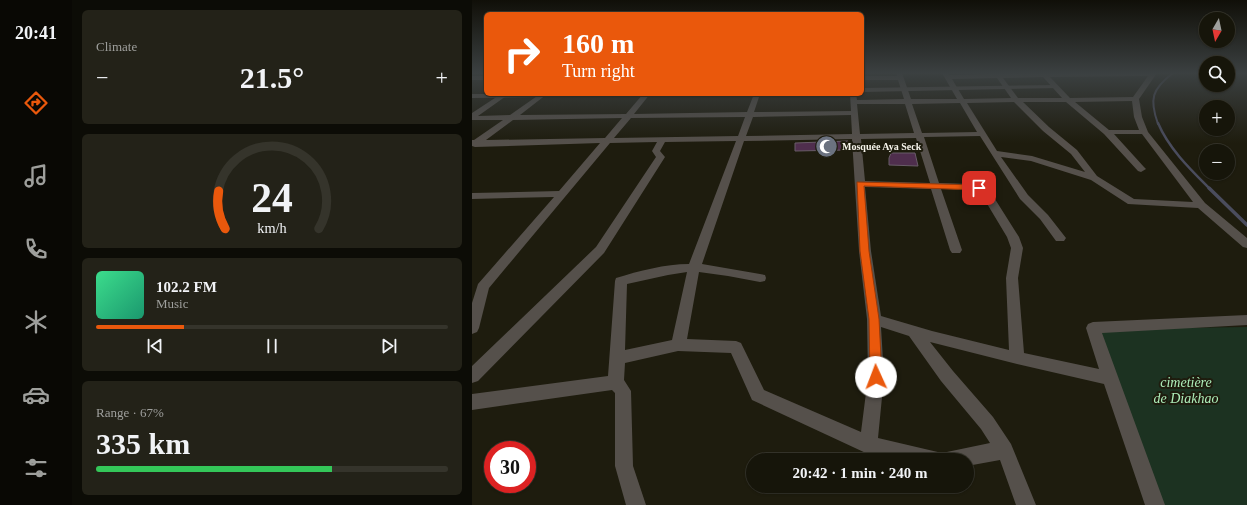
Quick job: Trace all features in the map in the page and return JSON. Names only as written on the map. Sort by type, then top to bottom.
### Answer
[{"type":"street","points":[[472,116],[503,97]]},
{"type":"street","points":[[473,144],[540,97]]},
{"type":"street","points":[[472,328],[483,287],[645,97]]},
{"type":"street","points":[[678,345],[694,268],[756,97]]},
{"type":"street","points":[[906,97],[956,250]]},
{"type":"street","points":[[959,97],[994,153],[1024,197],[1044,216],[1060,238]]},
{"type":"street","points":[[1014,97],[1046,129],[1074,152],[1094,178]]},
{"type":"street","points":[[1065,97],[1107,132],[1140,169]]},
{"type":"street","points":[[472,116],[512,117],[750,114],[853,103],[1135,99],[1138,117],[1144,132],[1201,204],[1247,244]]},
{"type":"street","points":[[853,103],[865,251],[874,319],[876,377],[868,445]]},
{"type":"street","points":[[1107,132],[1144,132]]},
{"type":"street","points":[[473,144],[982,134]]},
{"type":"street","points":[[472,376],[600,250],[661,157],[656,151],[662,140]]},
{"type":"street","points":[[994,153],[1032,159],[1094,178],[1132,202],[1201,204]]},
{"type":"street","points":[[860,184],[935,185],[971,187],[984,190],[1013,237],[1017,248],[1012,278],[1017,358]]},
{"type":"street","points":[[472,196],[562,194]]},
{"type":"street","points":[[636,505],[624,466],[623,391],[616,382],[621,281],[675,269],[694,268],[726,271],[760,278]]},
{"type":"street","points":[[874,319],[914,333],[1017,358],[1110,378]]},
{"type":"street","points":[[1147,505],[1154,505],[1093,328],[1247,320]]},
{"type":"street","points":[[914,333],[947,376],[987,422],[1005,450],[1026,505]]},
{"type":"street","points":[[617,358],[678,345],[736,347],[758,395],[868,445],[904,453]]},
{"type":"street","points":[[472,402],[616,382]]},
{"type":"street","points":[[974,455],[1005,450]]},
{"type":"green space","name":"cimetière de Diakhao","points":[[1247,327],[1247,505],[1160,505],[1101,334],[1106,329]]},
{"type":"building","name":"Mosquée Aya Seck","points":[[848,141],[847,150],[795,151],[795,143]]},
{"type":"building","points":[[891,153],[915,153],[918,166],[889,165]]},
{"type":"waterway","points":[[1154,97],[1155,115],[1158,124]]},
{"type":"waterway","points":[[1158,123],[1174,150],[1188,167],[1209,188]]},
{"type":"waterway","points":[[1209,188],[1247,225]]},
{"type":"place","name":"Mosquée Aya Seck","points":[[826,146]]},
{"type":"route","points":[[876,377],[874,319],[865,251],[860,184],[935,185],[979,188]]}]
